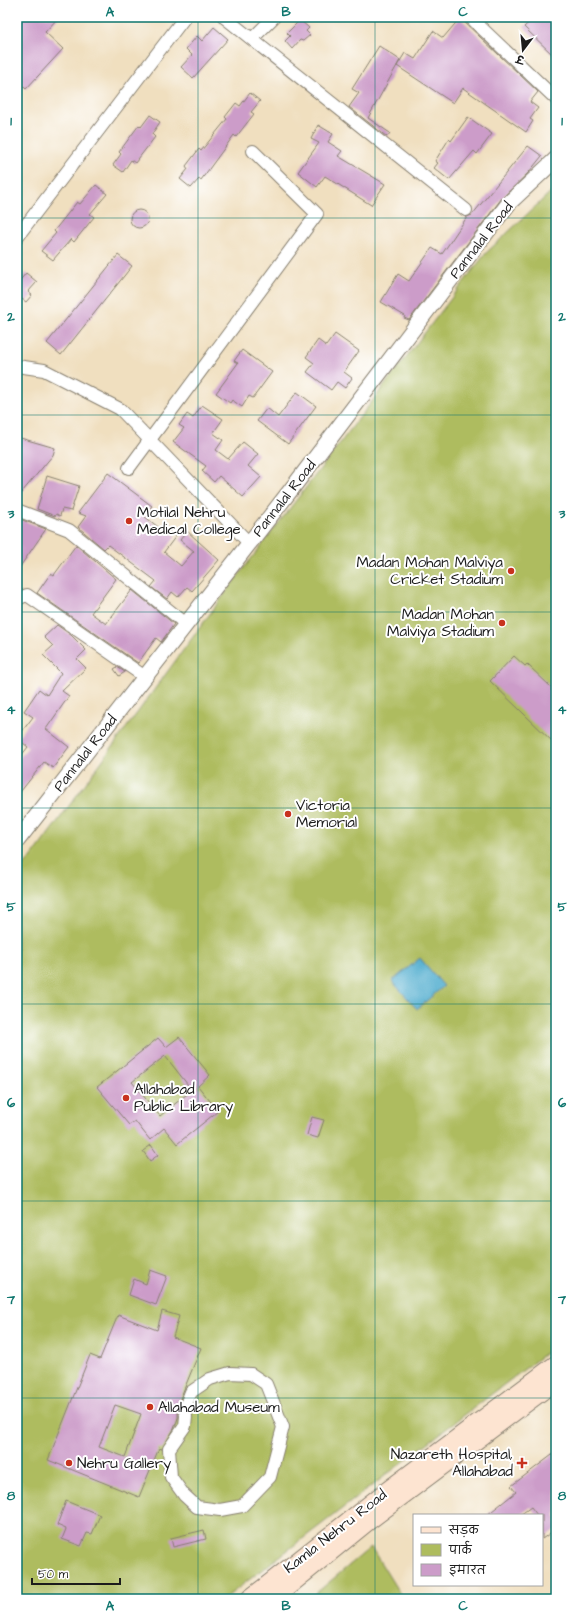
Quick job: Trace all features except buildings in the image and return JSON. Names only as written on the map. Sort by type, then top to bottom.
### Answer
[{"type":"main road","name":"Kamla Nehru Road","points":[[249,1599],[384,1492],[556,1364]]},
{"type":"main road","name":"Kamla Nehru Road","points":[[273,1599],[369,1521],[556,1381]]},
{"type":"street","points":[[17,237],[185,17]]},
{"type":"street","points":[[224,17],[466,210]]},
{"type":"street","points":[[252,39],[274,17]]},
{"type":"street","points":[[470,17],[556,99]]},
{"type":"street","points":[[129,468],[317,214],[252,151]]},
{"type":"street","name":"Pannalal Road","points":[[17,841],[249,543],[509,203],[556,159]]},
{"type":"street","points":[[17,366],[44,370],[120,409],[249,543]]},
{"type":"street","points":[[17,510],[69,530],[186,624]]},
{"type":"street","points":[[17,599],[27,595],[145,677]]},
{"type":"street","points":[[230,1372],[251,1374],[266,1384],[283,1427],[270,1478],[242,1506],[220,1510],[197,1507],[184,1495],[171,1477],[169,1449],[185,1426],[185,1407],[191,1392],[210,1379],[230,1372]]},
{"type":"green space","points":[[556,187],[556,1345],[224,1599],[17,1599],[17,873],[30,859],[231,585],[486,253]]},
{"type":"green space","points":[[371,1547],[403,1599],[309,1599]]},
{"type":"water","points":[[420,958],[444,986],[417,1009],[392,981]]},
{"type":"place","name":"Motilal Nehru Medical College","points":[[129,521]]},
{"type":"place","name":"Madan Mohan Malviya Cricket Stadium","points":[[511,571]]},
{"type":"place","name":"Madan Mohan Malviya Stadium","points":[[502,623]]},
{"type":"place","name":"Victoria Memorial","points":[[288,814]]},
{"type":"place","name":"Allahabad Public Library","points":[[126,1098]]},
{"type":"place","name":"Allahabad Museum","points":[[150,1407]]},
{"type":"place","name":"Nehru Gallery","points":[[69,1463]]},
{"type":"place","name":"Nazareth Hospital, Allahabad","points":[[522,1463]]}]
